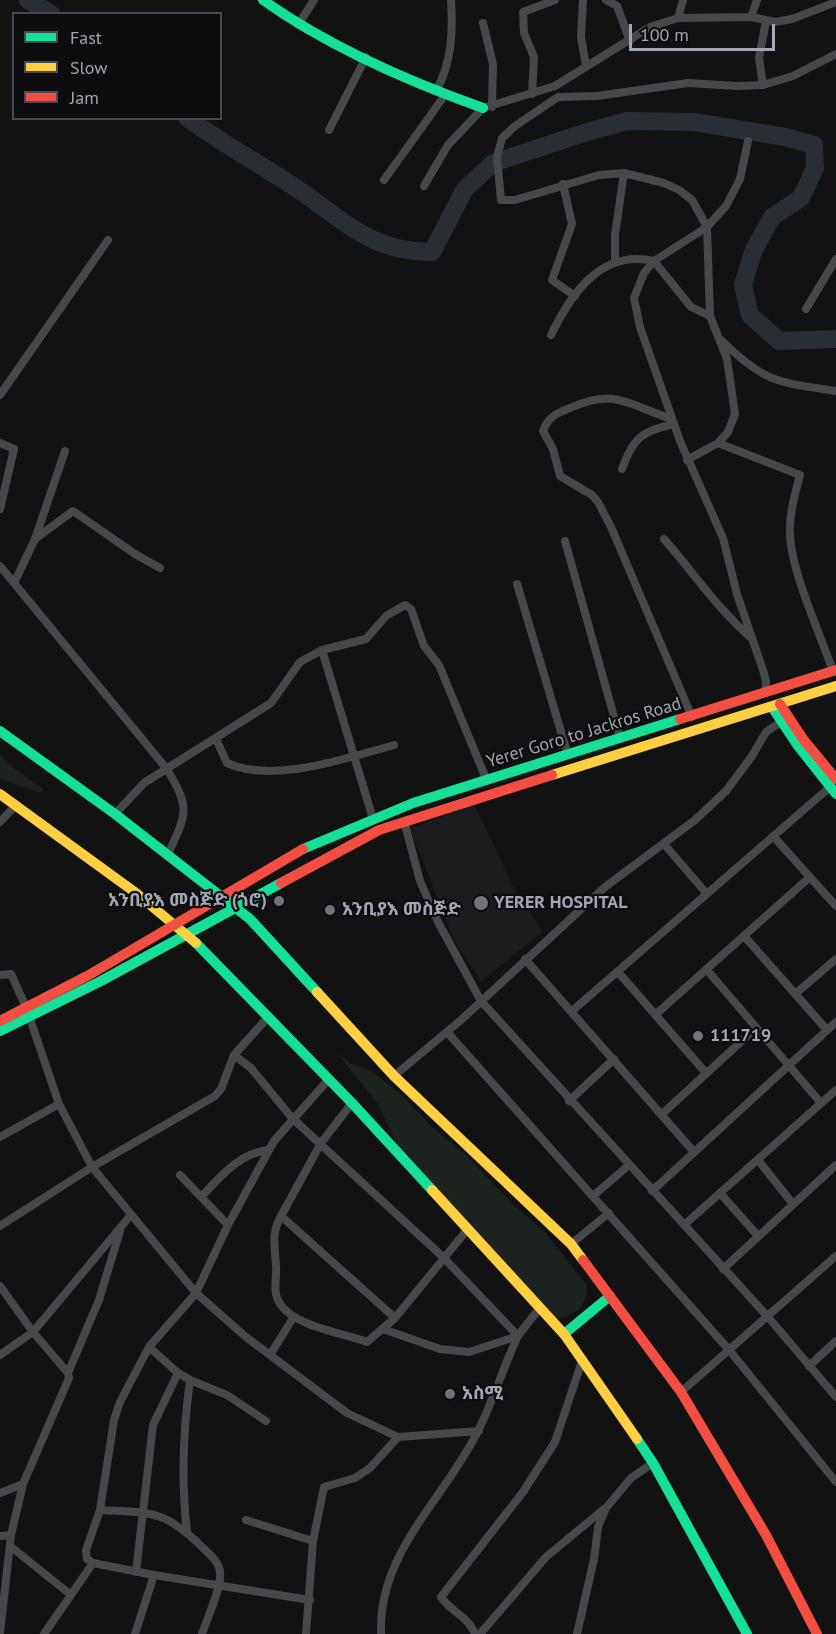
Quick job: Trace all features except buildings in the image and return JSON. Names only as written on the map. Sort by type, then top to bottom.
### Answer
[{"type":"main road","points":[[263,0],[298,25],[441,93],[488,107]]},
{"type":"main road","name":"Yerer Goro to Jackros Road","points":[[28,1012],[220,896],[307,847],[373,819],[413,803],[692,717],[768,688],[834,671]]},
{"type":"main road","points":[[0,1031],[28,1012],[185,935],[358,839],[404,821],[836,686]]},
{"type":"main road","points":[[768,688],[784,719],[834,786]]},
{"type":"main road","points":[[0,731],[115,814],[250,919],[394,1076],[571,1244],[681,1392],[766,1535],[817,1634]]},
{"type":"main road","points":[[0,794],[136,893],[208,953],[352,1103],[564,1334],[653,1463],[747,1634]]},
{"type":"main road","points":[[0,1021],[28,1012]]},
{"type":"main road","points":[[564,1334],[610,1296]]},
{"type":"street","points":[[298,25],[314,0]]},
{"type":"street","points":[[384,180],[441,93],[450,53],[452,0]]},
{"type":"street","points":[[532,94],[534,57],[524,33],[523,12],[555,0]]},
{"type":"street","points":[[583,0],[581,37],[586,66]]},
{"type":"street","points":[[606,0],[617,6],[630,41]]},
{"type":"street","points":[[678,18],[683,0]]},
{"type":"street","points":[[751,17],[757,0]]},
{"type":"street","points":[[423,186],[448,146],[488,107],[555,86],[650,27],[678,18],[751,17],[774,22],[792,19],[836,2]]},
{"type":"street","points":[[764,85],[759,58],[766,21]]},
{"type":"street","points":[[483,22],[492,56],[488,107]]},
{"type":"street","points":[[687,460],[718,443],[728,432],[735,414],[732,381],[710,316],[707,227],[692,200],[679,190],[624,173],[599,175],[507,201],[501,200],[497,157],[502,138],[558,97],[597,96],[688,83],[764,85],[793,76],[836,54]]},
{"type":"street","points":[[329,130],[366,57]]},
{"type":"street","points":[[555,86],[558,97]]},
{"type":"street","points":[[748,141],[734,194],[707,227],[654,261],[644,273],[634,298],[640,327],[687,460],[723,538],[768,688]]},
{"type":"street","points":[[615,260],[615,235],[624,173]]},
{"type":"street","points":[[563,184],[572,224],[552,280],[574,296]]},
{"type":"street","points":[[0,396],[108,240]]},
{"type":"street","points":[[551,335],[574,296],[595,273],[615,260],[638,257],[654,261],[691,307],[710,316]]},
{"type":"street","points":[[806,309],[836,260]]},
{"type":"street","points":[[717,336],[757,372],[790,384],[836,391]]},
{"type":"street","points":[[673,421],[625,401],[596,397],[555,413],[543,431],[553,449],[561,476],[598,502],[692,717]]},
{"type":"street","points":[[622,469],[636,440],[673,421]]},
{"type":"street","points":[[0,442],[14,449],[0,509]]},
{"type":"street","points":[[718,443],[800,475],[792,507],[790,533],[792,555],[834,671]]},
{"type":"street","points":[[14,583],[35,539],[65,451]]},
{"type":"street","points":[[35,539],[73,511],[135,554],[160,568]]},
{"type":"street","points":[[664,539],[728,617],[752,638]]},
{"type":"street","points":[[565,541],[620,738]]},
{"type":"street","points":[[0,566],[165,768],[179,789],[185,817],[168,854]]},
{"type":"street","points":[[517,584],[568,755]]},
{"type":"street","points":[[115,814],[144,783],[165,768],[216,739],[271,703],[300,662],[322,650],[366,639],[386,616],[396,608],[405,605],[411,609],[424,646],[439,664],[487,781]]},
{"type":"street","points":[[322,650],[373,819]]},
{"type":"street","points":[[394,1076],[447,1032],[605,887],[664,844],[726,791],[752,756],[759,740],[784,719]]},
{"type":"street","points":[[216,739],[226,763],[258,770],[281,770],[354,756],[394,745]]},
{"type":"street","points":[[572,1011],[773,836],[834,786]]},
{"type":"street","points":[[0,822],[16,805]]},
{"type":"street","points":[[404,821],[420,881],[438,922],[481,1001],[569,1101],[768,1317],[836,1397]]},
{"type":"street","points":[[773,836],[836,906]]},
{"type":"street","points":[[664,844],[706,894]]},
{"type":"street","points":[[655,1015],[810,877]]},
{"type":"street","points":[[745,937],[827,1030]]},
{"type":"street","points":[[795,994],[836,958]]},
{"type":"street","points":[[525,959],[694,1152]]},
{"type":"street","points":[[707,970],[821,1103]]},
{"type":"street","points":[[618,972],[706,1073]]},
{"type":"street","points":[[0,975],[11,974],[28,1012],[58,1104],[92,1167],[130,1216],[196,1293],[270,1355],[347,1413],[398,1437],[478,1431]]},
{"type":"street","points":[[0,1226],[92,1167],[215,1096],[221,1089],[234,1055],[269,1016]]},
{"type":"street","points":[[652,1191],[836,1022]]},
{"type":"street","points":[[662,1114],[756,1028]]},
{"type":"street","points":[[447,1032],[730,1351],[836,1482]]},
{"type":"street","points":[[234,1055],[251,1068],[292,1118],[443,1257],[518,1336]]},
{"type":"street","points":[[569,1101],[614,1059]]},
{"type":"street","points":[[310,1600],[93,1563],[87,1558],[86,1550],[100,1510],[114,1420],[120,1402],[149,1347],[196,1293],[228,1225],[268,1150],[292,1118],[329,1079]]},
{"type":"street","points":[[684,1225],[836,1090]]},
{"type":"street","points":[[352,1103],[321,1143],[274,1228],[275,1294],[281,1309],[293,1318],[366,1342],[395,1318],[467,1230]]},
{"type":"street","points":[[0,1137],[58,1104]]},
{"type":"street","points":[[202,1196],[226,1172],[252,1152],[268,1150]]},
{"type":"street","points":[[758,1160],[794,1204]]},
{"type":"street","points":[[594,1195],[629,1165]]},
{"type":"street","points":[[723,1269],[833,1168],[836,1179]]},
{"type":"street","points":[[180,1175],[228,1225]]},
{"type":"street","points":[[720,1193],[758,1236]]},
{"type":"street","points":[[571,1244],[609,1213]]},
{"type":"street","points":[[0,1355],[33,1332],[130,1216]]},
{"type":"street","points":[[281,1216],[395,1318]]},
{"type":"street","points":[[0,1633],[11,1535],[23,1484],[67,1384],[68,1373],[99,1300],[122,1226]]},
{"type":"street","points":[[681,1392],[836,1256]]},
{"type":"street","points":[[0,1286],[33,1332],[68,1373]]},
{"type":"street","points":[[381,1634],[380,1614],[397,1557],[460,1465],[478,1431],[518,1336],[539,1309]]},
{"type":"street","points":[[270,1355],[293,1318]]},
{"type":"street","points":[[383,1329],[411,1340],[459,1352],[469,1352],[518,1336]]},
{"type":"street","points":[[809,1366],[836,1341]]},
{"type":"street","points":[[149,1347],[178,1373],[226,1395],[266,1422]]},
{"type":"street","points":[[475,1634],[462,1615],[446,1604],[441,1597],[523,1492],[555,1443],[582,1360]]},
{"type":"street","points":[[136,1572],[153,1425],[178,1373]]},
{"type":"street","points":[[187,1532],[183,1494],[185,1416],[190,1380]]},
{"type":"street","points":[[306,1634],[313,1541],[324,1487],[355,1478],[370,1468],[398,1437]]},
{"type":"street","points":[[480,1634],[546,1557],[606,1508],[631,1478],[653,1463]]},
{"type":"street","points":[[0,1493],[23,1484]]},
{"type":"street","points":[[577,1634],[594,1559],[598,1527],[606,1508]]},
{"type":"street","points":[[100,1510],[142,1512],[170,1519],[187,1532],[219,1567],[221,1574],[201,1634]]},
{"type":"street","points":[[246,1520],[313,1541]]},
{"type":"street","points":[[0,1536],[11,1535]]},
{"type":"street","points":[[10,1546],[70,1595]]},
{"type":"street","points":[[44,1634],[93,1563]]},
{"type":"street","points":[[135,1634],[154,1575]]},
{"type":"shaded area","points":[[0,755],[43,789],[41,793],[0,779]]},
{"type":"shaded area","name":"YERER HOSPITAL","points":[[474,804],[515,890],[543,932],[481,981],[454,940],[410,829]]},
{"type":"shaded area","points":[[337,1053],[350,1063],[371,1071],[400,1093],[431,1126],[465,1154],[515,1206],[544,1231],[586,1284],[586,1298],[579,1309],[567,1316],[554,1318],[400,1151],[378,1104]]},
{"type":"waterway","points":[[28,0],[48,12]]},
{"type":"waterway","points":[[190,120],[299,190],[360,233],[392,247],[432,252],[465,189],[493,163],[587,132],[627,121],[694,122],[785,137],[814,145],[815,168],[801,198],[772,217],[753,252],[743,285],[750,315],[779,341],[836,339]]},
{"type":"traffic: fast","points":[[263,0],[315,33],[369,62],[483,108]]},
{"type":"traffic: fast","points":[[772,707],[798,746],[836,794]]},
{"type":"traffic: fast","points":[[303,849],[413,803],[680,719]]},
{"type":"traffic: fast","points":[[0,731],[115,814],[250,919],[317,992]]},
{"type":"traffic: fast","points":[[0,1031],[101,981],[281,883]]},
{"type":"traffic: fast","points":[[196,943],[352,1103],[432,1190]]},
{"type":"traffic: fast","points":[[564,1334],[610,1296]]},
{"type":"traffic: fast","points":[[637,1439],[653,1463],[747,1634]]},
{"type":"traffic: slow","points":[[552,775],[836,686]]},
{"type":"traffic: slow","points":[[0,794],[136,893],[196,943]]},
{"type":"traffic: slow","points":[[317,992],[394,1076],[571,1244],[583,1260]]},
{"type":"traffic: slow","points":[[432,1190],[564,1334],[637,1439]]},
{"type":"traffic: jam","points":[[680,719],[836,670]]},
{"type":"traffic: jam","points":[[780,704],[803,739],[836,779]]},
{"type":"traffic: jam","points":[[281,883],[379,830],[552,775]]},
{"type":"traffic: jam","points":[[0,1021],[89,975],[303,849]]},
{"type":"traffic: jam","points":[[583,1260],[681,1392],[766,1535],[817,1634]]},
{"type":"place","name":"አንቢያእ መስጅድ (ጎሮ)","points":[[279,901]]},
{"type":"place","name":"YERER HOSPITAL","points":[[481,903]]},
{"type":"place","name":"አንቢያእ መስጅድ","points":[[330,910]]},
{"type":"place","name":"111719","points":[[698,1036]]},
{"type":"place","name":"አስሚ","points":[[450,1394]]}]
